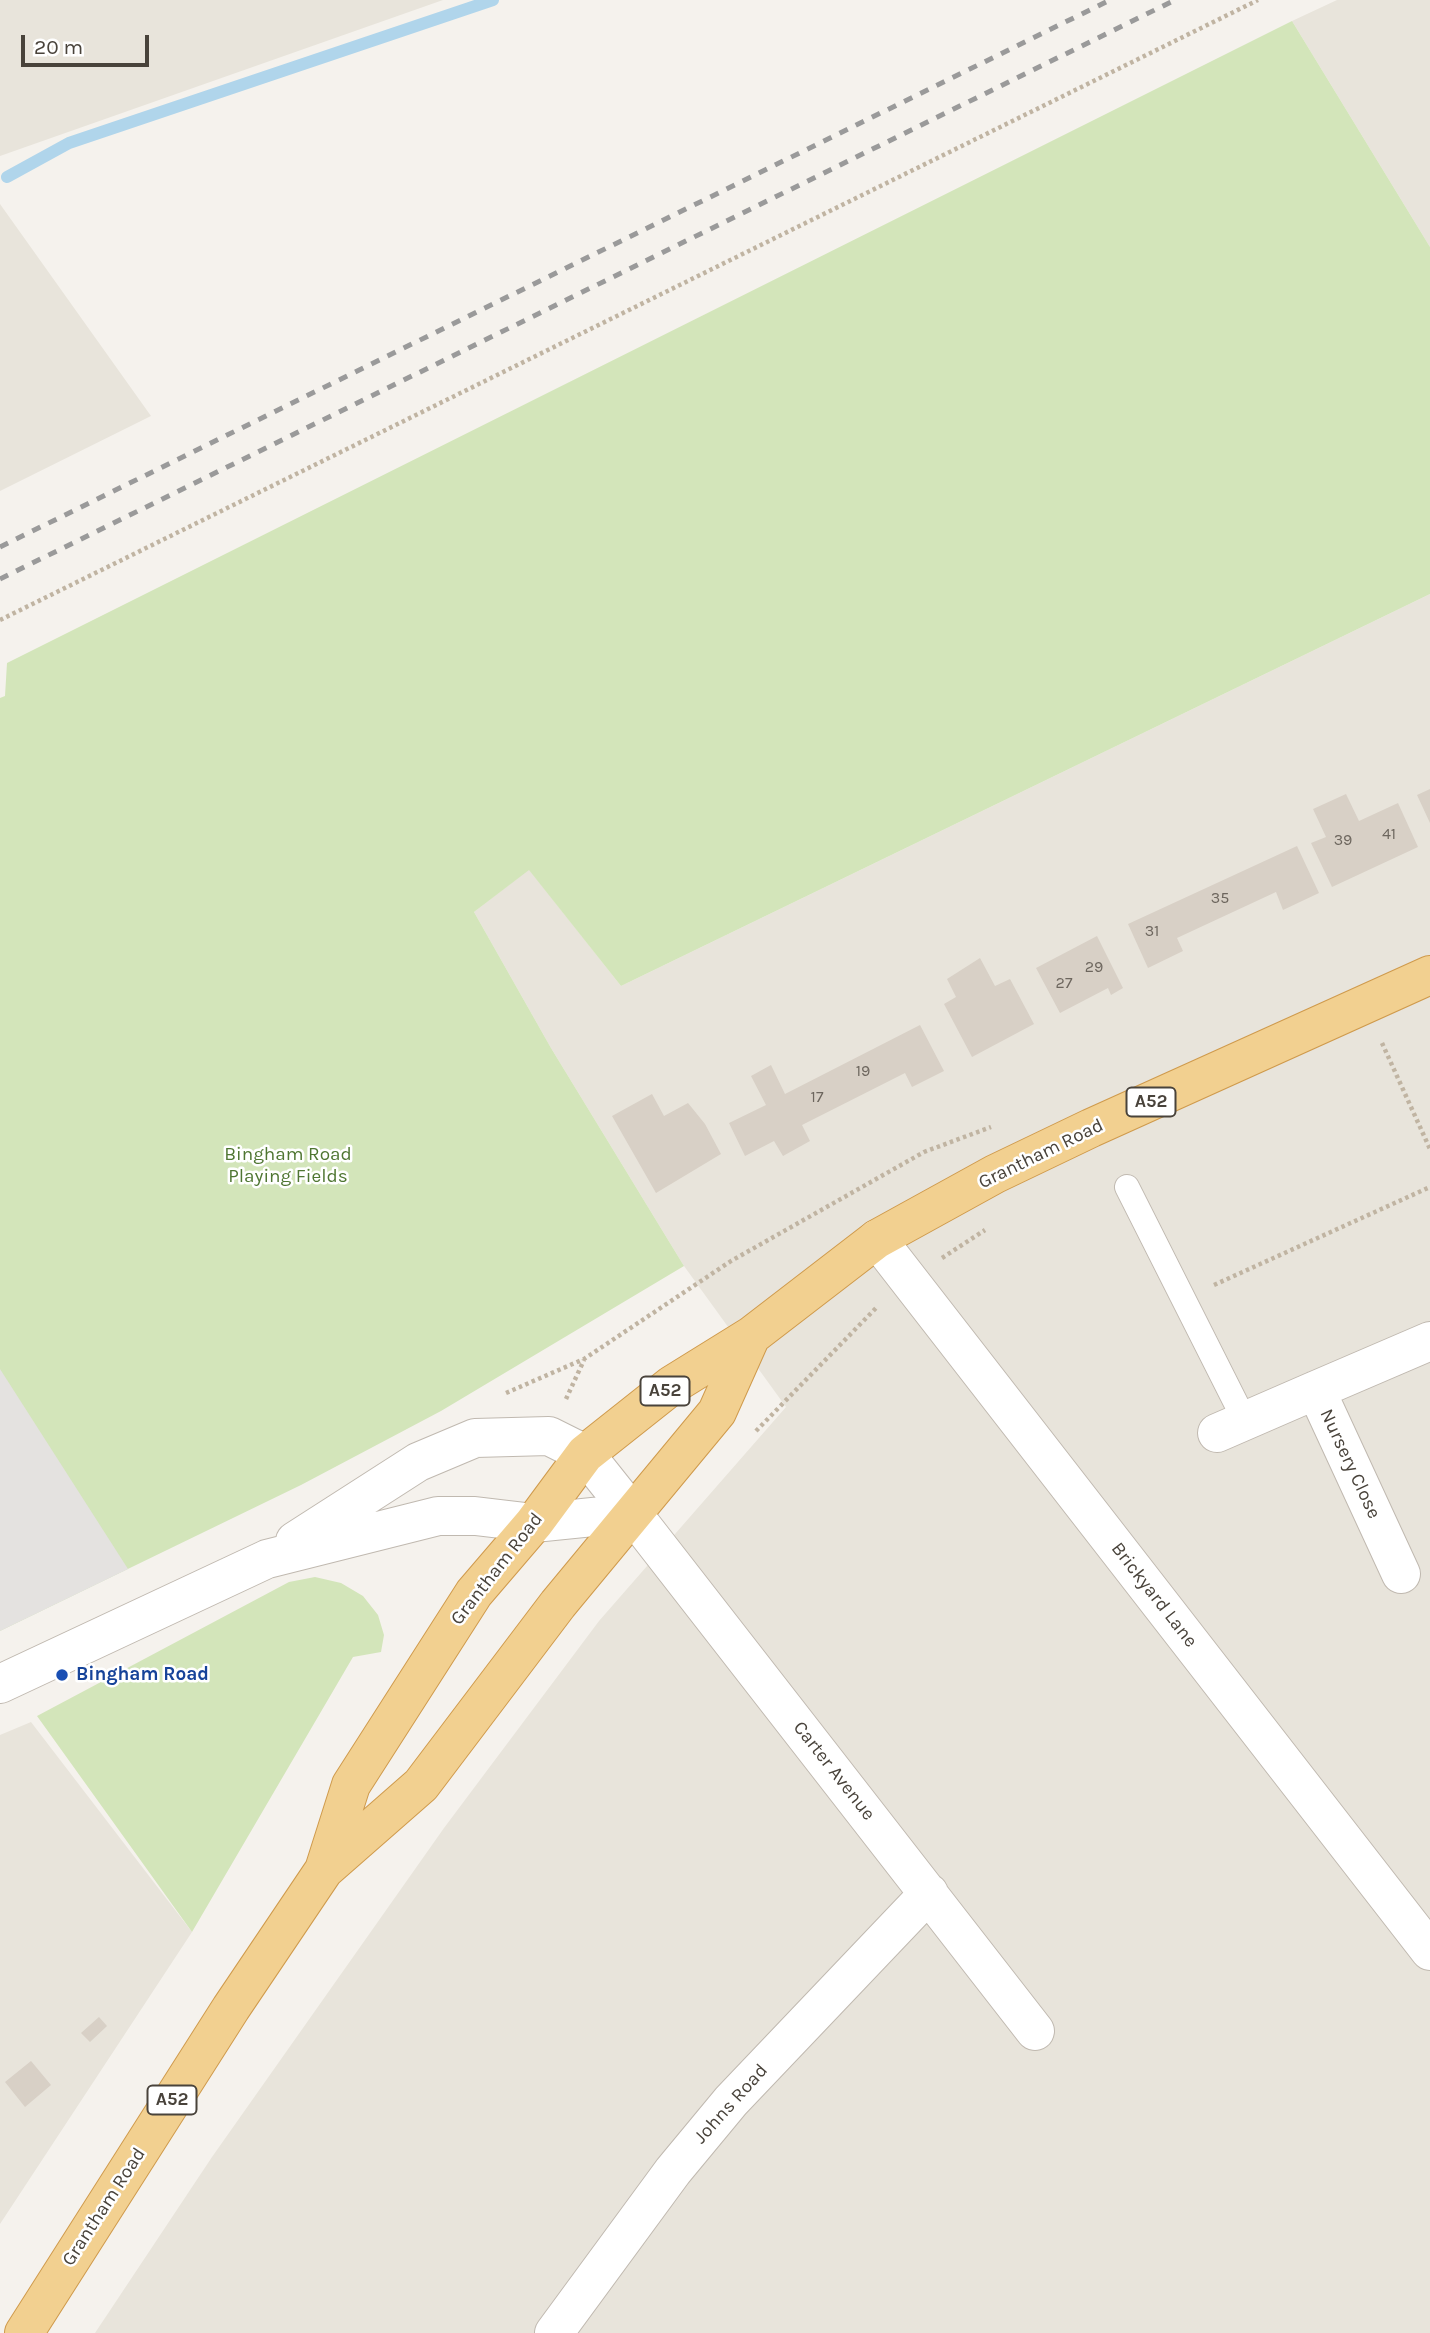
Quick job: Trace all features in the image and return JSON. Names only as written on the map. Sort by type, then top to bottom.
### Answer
[{"type":"highway","name":"Grantham Road","points":[[324,1870],[351,1785],[455,1620],[534,1523],[585,1454],[672,1385],[751,1336],[877,1239],[995,1174],[1430,975]]},
{"type":"highway","name":"Grantham Road","points":[[24,2333],[224,2019],[324,1870],[421,1784],[524,1648],[717,1412],[751,1336]]},
{"type":"street","name":"Brickyard Lane","points":[[877,1239],[1430,1951]]},
{"type":"street","name":"Nursery Close","points":[[1401,1574],[1316,1391],[1430,1341]]},
{"type":"street","points":[[1231,1427],[1316,1391]]},
{"type":"street","points":[[0,1684],[267,1559],[418,1462],[475,1438],[549,1436],[585,1454]]},
{"type":"street","name":"Carter Avenue","points":[[585,1454],[1035,2031]]},
{"type":"street","points":[[267,1559],[438,1516],[475,1516],[534,1523],[632,1513]]},
{"type":"street","name":"Johns Road","points":[[554,2333],[673,2171],[731,2101],[929,1893]]},
{"type":"lane","points":[[1127,1187],[1184,1298],[1231,1427]]},
{"type":"path","points":[[0,620],[1258,0]]},
{"type":"path","points":[[1364,1003],[1430,1149]]},
{"type":"path","points":[[498,1397],[584,1359],[731,1261],[924,1152],[995,1125]]},
{"type":"path","points":[[1184,1298],[1430,1187]]},
{"type":"path","points":[[746,1441],[887,1296],[996,1223]]},
{"type":"shaded area","points":[[0,0],[443,0],[0,156]]},
{"type":"shaded area","points":[[1337,0],[1430,0],[1430,247],[1292,21]]},
{"type":"shaded area","points":[[0,204],[151,416],[0,491]]},
{"type":"shaded area","points":[[1430,594],[1430,2333],[95,2333],[212,2157],[444,1828],[599,1621],[786,1407],[684,1266],[551,1048],[474,912],[529,869],[621,986]]},
{"type":"shaded area","points":[[0,1369],[128,1569],[0,1631]]},
{"type":"shaded area","points":[[31,1722],[192,1932],[0,2224],[0,1735]]},
{"type":"green space","name":"Bingham Road Playing Fields","points":[[1292,21],[1430,247],[1430,594],[621,986],[529,870],[474,912],[551,1048],[684,1266],[441,1411],[301,1485],[0,1631],[0,698],[5,696],[7,663]]},
{"type":"green space","points":[[315,1577],[341,1583],[363,1596],[378,1615],[384,1635],[381,1652],[353,1657],[192,1932],[37,1716],[289,1582]]},
{"type":"building","points":[[1430,789],[1430,823],[1417,795]]},
{"type":"building","points":[[1346,794],[1359,821],[1398,803],[1418,847],[1332,887],[1311,843],[1326,837],[1313,809]]},
{"type":"building","points":[[1297,846],[1319,893],[1283,910],[1276,892],[1177,938],[1183,951],[1148,968],[1128,924]]},
{"type":"building","points":[[1097,936],[1123,988],[1111,995],[1108,988],[1060,1013],[1036,968]]},
{"type":"building","points":[[980,958],[995,986],[1010,979],[1034,1024],[972,1057],[944,1004],[956,997],[947,979]]},
{"type":"building","points":[[920,1025],[944,1071],[912,1087],[905,1073],[802,1125],[810,1141],[783,1156],[774,1141],[745,1156],[729,1123],[766,1105],[751,1076],[771,1065],[785,1094]]},
{"type":"building","points":[[652,1094],[664,1116],[688,1103],[705,1124],[721,1154],[656,1193],[612,1116]]},
{"type":"building","points":[[99,2017],[107,2026],[90,2042],[81,2033]]},
{"type":"building","points":[[31,2061],[51,2085],[25,2107],[5,2082]]},
{"type":"waterway","points":[[7,177],[69,143],[493,0]]},
{"type":"railway","points":[[0,547],[1110,0]]},
{"type":"railway","points":[[0,579],[1175,0]]},
{"type":"place","name":"Bingham Road","points":[[62,1675]]}]
